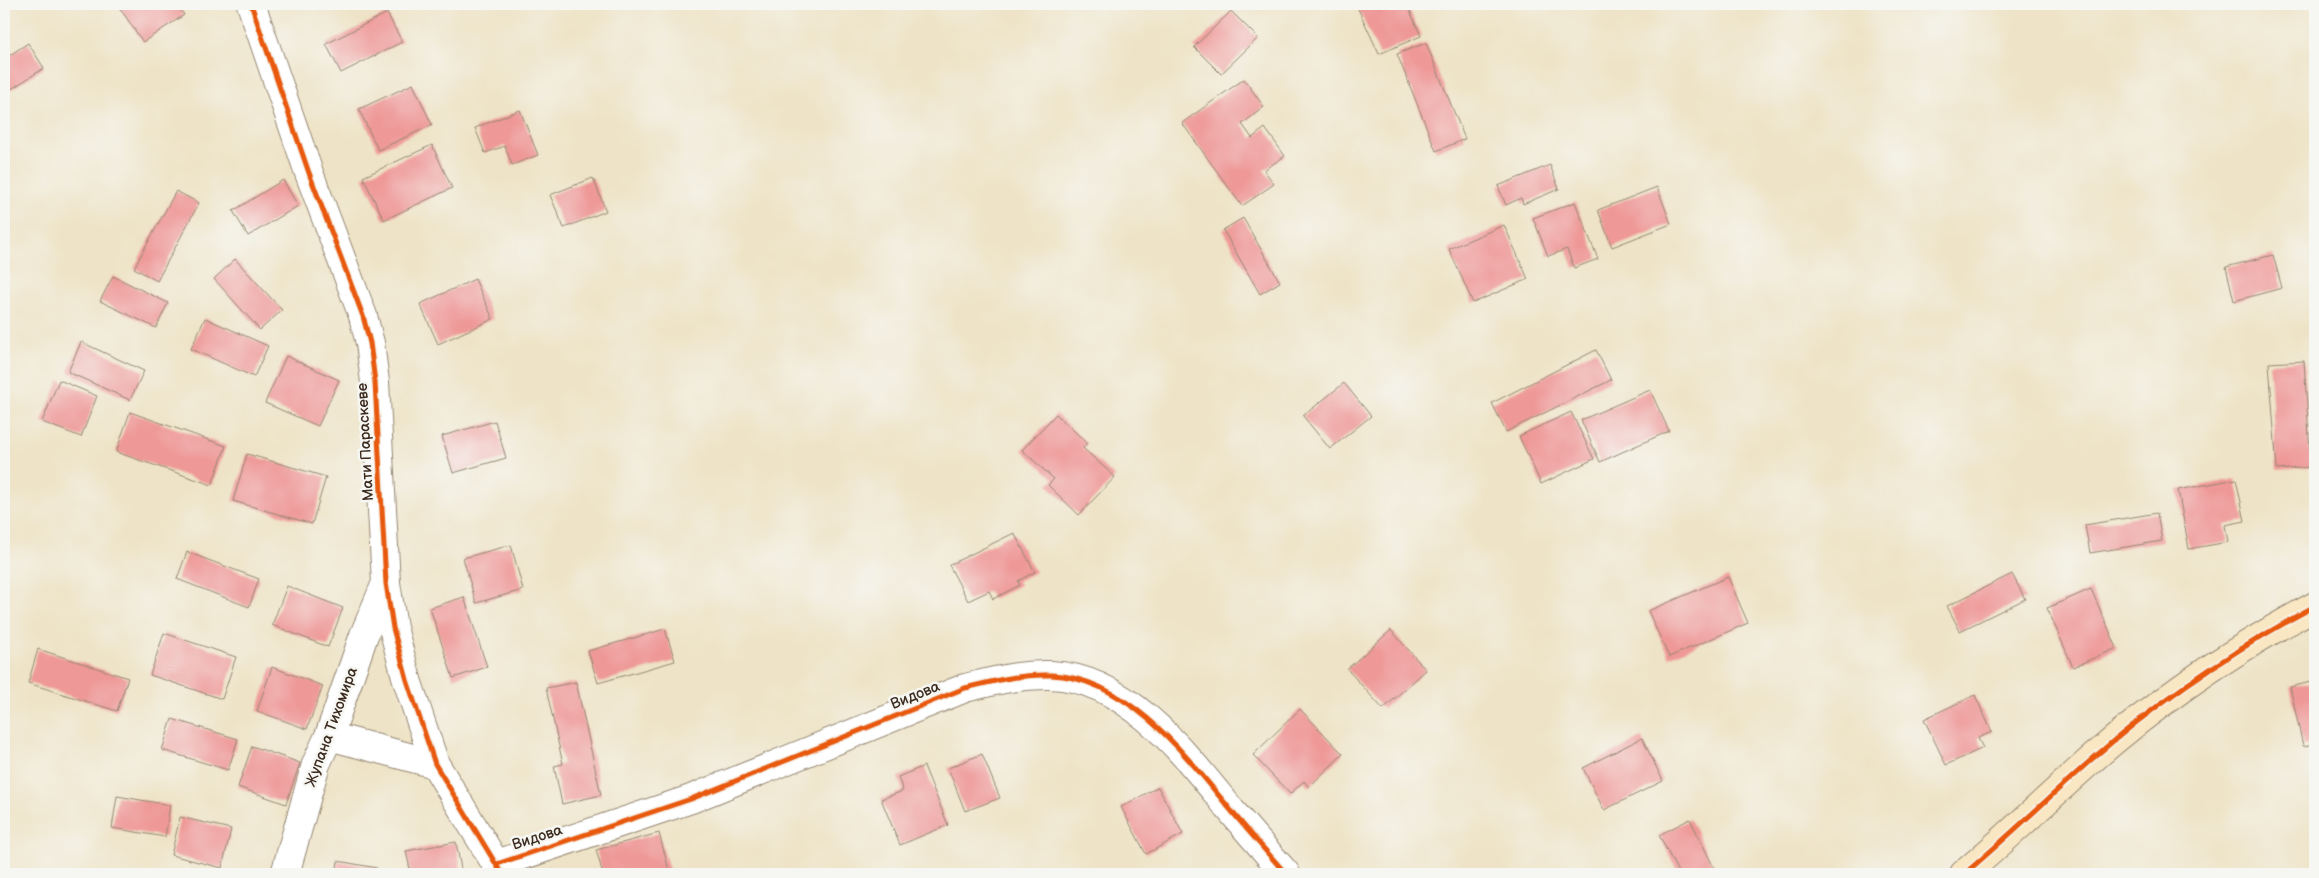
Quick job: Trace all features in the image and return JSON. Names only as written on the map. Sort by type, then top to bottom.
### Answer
[{"type":"street","name":"Мати Параскеве","points":[[251,4],[309,173],[363,316],[370,343],[375,382],[386,583],[394,628],[405,672],[435,764],[499,869]]},
{"type":"street","name":"Жупана Тихомира","points":[[286,874],[316,764],[329,736],[364,635],[386,583]]},
{"type":"street","points":[[1964,874],[2013,833],[2092,760],[2187,684],[2238,650],[2315,606]]},
{"type":"street","name":"Видова","points":[[499,869],[691,799],[965,688],[1011,676],[1052,675],[1084,682],[1108,692],[1144,715],[1184,752],[1286,874]]},
{"type":"street","points":[[329,736],[435,764]]},
{"type":"building","points":[[117,4],[177,4],[184,15],[143,42]]},
{"type":"building","points":[[1356,4],[1407,4],[1421,36],[1379,54]]},
{"type":"building","points":[[1231,11],[1258,38],[1221,74],[1194,47]]},
{"type":"building","points":[[387,13],[402,42],[341,73],[326,44]]},
{"type":"building","points":[[28,43],[44,68],[10,90],[4,81],[4,59]]},
{"type":"building","points":[[1426,43],[1465,139],[1436,151],[1397,54]]},
{"type":"building","points":[[1244,79],[1264,107],[1242,124],[1252,138],[1265,128],[1285,156],[1264,170],[1274,184],[1242,206],[1182,123]]},
{"type":"building","points":[[413,84],[432,125],[378,150],[359,109]]},
{"type":"building","points":[[520,110],[538,155],[512,165],[505,146],[485,153],[475,128]]},
{"type":"building","points":[[432,145],[452,188],[384,220],[363,177]]},
{"type":"building","points":[[1550,165],[1559,189],[1523,204],[1521,198],[1506,205],[1498,186]]},
{"type":"building","points":[[593,178],[606,211],[564,228],[550,195]]},
{"type":"building","points":[[283,180],[298,206],[248,236],[233,211]]},
{"type":"building","points":[[1657,187],[1671,224],[1612,247],[1598,210]]},
{"type":"building","points":[[176,191],[199,203],[157,281],[134,268]]},
{"type":"building","points":[[1575,202],[1598,259],[1574,268],[1567,249],[1548,256],[1533,218]]},
{"type":"building","points":[[1243,218],[1280,282],[1260,294],[1223,230]]},
{"type":"building","points":[[1504,225],[1528,279],[1473,303],[1449,249]]},
{"type":"building","points":[[2273,255],[2282,288],[2234,301],[2226,267]]},
{"type":"building","points":[[235,259],[282,310],[260,330],[214,279]]},
{"type":"building","points":[[113,276],[168,303],[156,328],[100,301]]},
{"type":"building","points":[[475,279],[493,319],[438,344],[420,304]]},
{"type":"building","points":[[205,318],[268,346],[254,377],[191,349]]},
{"type":"building","points":[[81,342],[144,371],[130,400],[68,372]]},
{"type":"building","points":[[1596,350],[1611,380],[1506,432],[1492,403]]},
{"type":"building","points":[[286,356],[339,380],[318,426],[265,403]]},
{"type":"building","points":[[2304,361],[2311,467],[2277,470],[2269,363]]},
{"type":"building","points":[[59,380],[97,396],[81,437],[42,422]]},
{"type":"building","points":[[1344,383],[1371,416],[1330,449],[1303,416]]},
{"type":"building","points":[[1650,390],[1669,431],[1600,462],[1581,420]]},
{"type":"building","points":[[130,412],[226,446],[212,485],[116,452]]},
{"type":"building","points":[[1571,412],[1594,459],[1541,484],[1519,436]]},
{"type":"building","points":[[1056,414],[1087,443],[1083,448],[1115,477],[1079,515],[1048,485],[1054,479],[1022,450]]},
{"type":"building","points":[[495,421],[506,458],[453,473],[442,436]]},
{"type":"building","points":[[247,454],[326,477],[312,524],[233,501]]},
{"type":"building","points":[[2236,479],[2245,521],[2225,525],[2228,542],[2189,549],[2178,490]]},
{"type":"building","points":[[2157,513],[2162,541],[2090,553],[2085,525]]},
{"type":"building","points":[[1014,533],[1035,572],[1018,581],[1020,585],[993,599],[989,591],[968,601],[949,565]]},
{"type":"building","points":[[511,545],[523,590],[476,603],[463,558]]},
{"type":"building","points":[[187,552],[259,579],[249,607],[177,579]]},
{"type":"building","points":[[2012,574],[2025,599],[1960,631],[1947,606]]},
{"type":"building","points":[[1728,577],[1748,623],[1669,657],[1648,611]]},
{"type":"building","points":[[287,586],[343,608],[328,647],[272,625]]},
{"type":"building","points":[[2091,589],[2117,648],[2073,667],[2047,608]]},
{"type":"building","points":[[464,597],[487,667],[453,678],[430,608]]},
{"type":"building","points":[[665,629],[675,661],[598,683],[588,651]]},
{"type":"building","points":[[1391,630],[1426,670],[1383,709],[1347,669]]},
{"type":"building","points":[[164,633],[236,657],[222,699],[150,675]]},
{"type":"building","points":[[38,649],[128,678],[117,711],[28,683]]},
{"type":"building","points":[[272,667],[323,686],[307,729],[257,711]]},
{"type":"building","points":[[2315,681],[2315,744],[2303,746],[2290,687]]},
{"type":"building","points":[[576,682],[601,795],[562,804],[554,766],[563,764],[546,688]]},
{"type":"building","points":[[1975,695],[1992,732],[1978,738],[1983,748],[1946,765],[1924,719]]},
{"type":"building","points":[[1300,709],[1343,754],[1309,787],[1304,781],[1290,794],[1253,755]]},
{"type":"building","points":[[172,719],[238,739],[228,770],[162,750]]},
{"type":"building","points":[[1642,738],[1663,781],[1604,810],[1583,768]]},
{"type":"building","points":[[252,746],[300,763],[286,804],[238,787]]},
{"type":"building","points":[[982,754],[1000,798],[965,811],[948,768]]},
{"type":"building","points":[[924,766],[948,825],[900,845],[881,799],[903,791],[898,777]]},
{"type":"building","points":[[1158,787],[1183,834],[1146,854],[1121,807]]},
{"type":"building","points":[[117,796],[170,805],[165,837],[112,828]]},
{"type":"building","points":[[180,817],[231,829],[222,868],[171,855]]},
{"type":"building","points":[[1690,819],[1717,874],[1679,874],[1659,835]]},
{"type":"building","points":[[659,833],[670,874],[603,874],[596,850]]},
{"type":"building","points":[[456,842],[462,874],[411,874],[406,851]]},
{"type":"building","points":[[338,861],[377,868],[376,874],[336,874]]},
{"type":"cycle path","points":[[251,4],[309,173],[363,316],[370,343],[375,382],[386,583],[393,628],[407,680],[435,764],[502,874]]},
{"type":"cycle path","points":[[1964,874],[2091,760],[2143,717],[2227,658],[2315,606]]},
{"type":"cycle path","points":[[497,864],[691,799],[965,688],[1018,677],[1051,675],[1079,679],[1105,689],[1129,704],[1152,722],[1193,765],[1286,874]]}]
